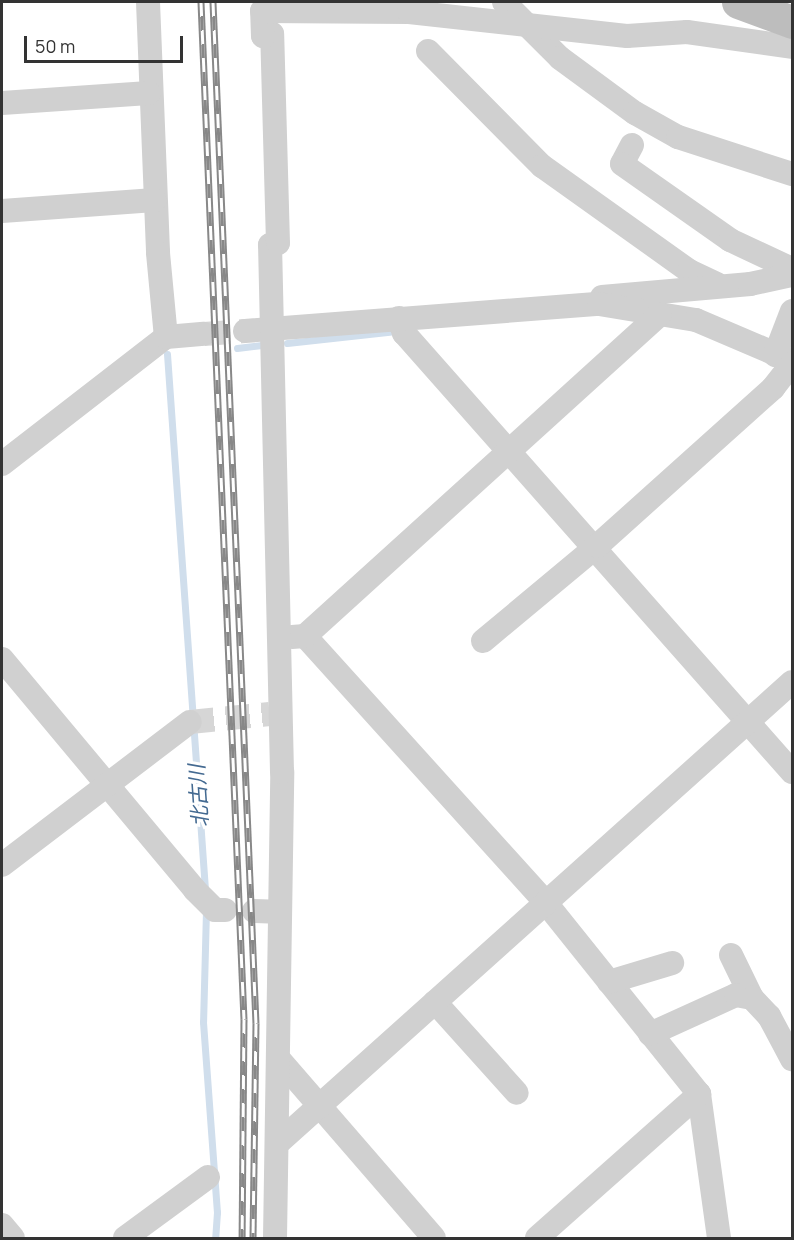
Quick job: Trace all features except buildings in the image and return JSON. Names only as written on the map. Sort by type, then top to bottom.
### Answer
[{"type":"street","points":[[148,2],[149,93],[166,337]]},
{"type":"street","points":[[504,2],[560,58],[634,113],[678,137],[792,174]]},
{"type":"street","points":[[738,2],[792,22]]},
{"type":"street","points":[[275,1239],[279,1143],[278,1058],[266,911],[280,638],[270,244],[278,243],[272,34],[263,36],[262,6],[409,12],[627,36],[687,32],[792,48]]},
{"type":"street","points":[[428,51],[542,166],[689,271],[717,284]]},
{"type":"street","points":[[2,102],[149,93]]},
{"type":"street","points":[[632,145],[621,164],[730,240],[792,269]]},
{"type":"street","points":[[2,211],[155,200]]},
{"type":"street","points":[[245,331],[552,305],[717,284],[750,284],[792,274]]},
{"type":"street","points":[[552,305],[600,304],[696,320],[787,360]]},
{"type":"street","points":[[483,640],[597,546],[773,388],[787,360],[792,312]]},
{"type":"street","points":[[280,638],[305,636],[660,314]]},
{"type":"street","points":[[399,318],[404,333],[597,546],[792,772]]},
{"type":"street","points":[[2,464],[166,337],[204,333]]},
{"type":"street","points":[[305,636],[546,903],[699,1094],[718,1239]]},
{"type":"street","points":[[2,660],[108,783],[195,890],[220,910]]},
{"type":"street","points":[[279,1143],[792,682]]},
{"type":"street","points":[[2,865],[190,723]]},
{"type":"street","points":[[731,955],[752,998],[770,1016],[792,1059]]},
{"type":"street","points":[[609,982],[672,963]]},
{"type":"street","points":[[650,1034],[736,995],[752,998]]},
{"type":"street","points":[[435,1002],[517,1093]]},
{"type":"street","points":[[278,1058],[434,1239]]},
{"type":"street","points":[[537,1239],[699,1094]]},
{"type":"street","points":[[125,1239],[208,1177]]},
{"type":"street","points":[[2,1225],[13,1239]]},
{"type":"waterway","points":[[287,343],[389,332]]},
{"type":"waterway","points":[[237,348],[262,345]]},
{"type":"waterway","name":"北古川","points":[[167,354],[205,890]]},
{"type":"waterway","name":"北古川","points":[[206,910],[203,1022],[217,1212],[215,1238]]},
{"type":"tunnel","points":[[204,334],[245,331]]},
{"type":"tunnel","points":[[190,722],[270,714]]},
{"type":"railway","points":[[201,2],[244,1019],[242,1238]]},
{"type":"railway","points":[[213,2],[256,1023],[253,1238]]}]
